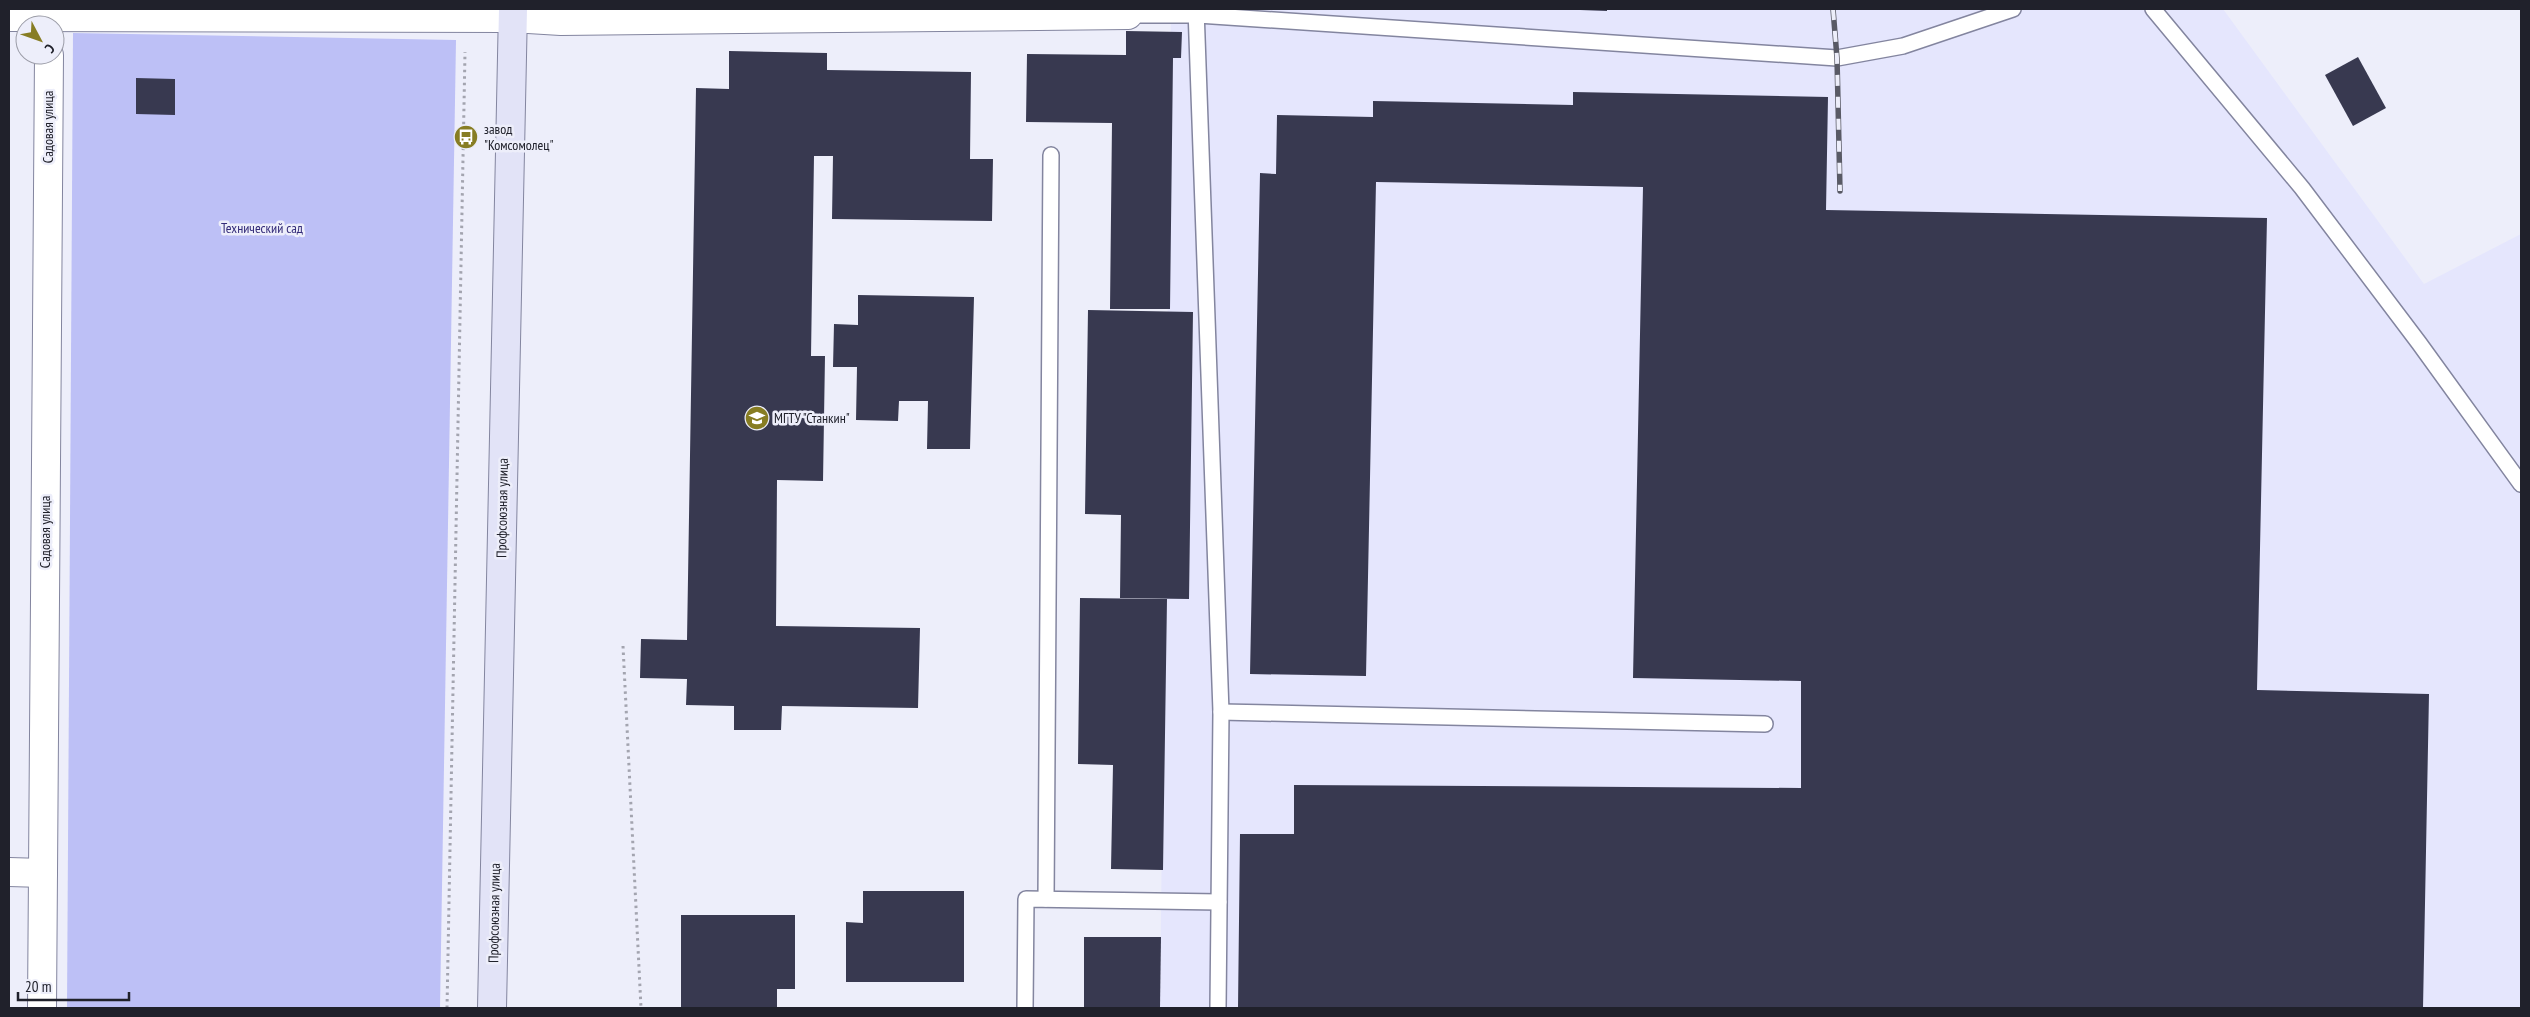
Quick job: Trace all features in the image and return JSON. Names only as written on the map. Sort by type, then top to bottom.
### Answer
[{"type":"main road","name":"Профсоюзная улица","points":[[492,1008],[512,13]]},
{"type":"street","points":[[65,21],[463,19],[512,13],[562,21],[1128,15]]},
{"type":"street","name":"Садовая улица","points":[[42,1008],[49,65]]},
{"type":"street","points":[[9,872],[43,873]]},
{"type":"lane","points":[[1128,15],[1197,12],[1837,58],[1903,46],[2013,9]]},
{"type":"lane","points":[[2153,9],[2302,188],[2419,343],[2521,484]]},
{"type":"lane","points":[[1197,12],[1221,712],[1218,1008]]},
{"type":"lane","points":[[1046,899],[1051,155]]},
{"type":"lane","points":[[1221,712],[1765,724]]},
{"type":"lane","points":[[1025,1008],[1026,899],[1219,902]]},
{"type":"path","points":[[447,1008],[465,44],[463,19]]},
{"type":"path","points":[[623,646],[642,1008]]},
{"type":"shaded area","points":[[1171,9],[2223,9],[2424,284],[2521,234],[2521,1008],[1160,1008]]},
{"type":"green space","name":"Технический сад","points":[[73,33],[456,40],[440,1008],[67,1008]]},
{"type":"building","points":[[1607,9],[1607,11],[1580,10]]},
{"type":"building","points":[[1126,31],[1182,32],[1181,58],[1173,58],[1170,309],[1110,309],[1112,123],[1026,122],[1027,54],[1126,55]]},
{"type":"building","name":"МГТУ \"Станкин\"","points":[[729,51],[827,53],[827,70],[971,72],[970,159],[993,159],[992,221],[832,219],[833,156],[814,156],[811,356],[825,356],[823,481],[777,480],[776,626],[920,628],[918,708],[782,706],[781,730],[734,730],[734,706],[686,705],[687,679],[640,678],[641,639],[687,640],[696,88],[729,89]]},
{"type":"building","points":[[2358,57],[2386,108],[2353,126],[2325,75]]},
{"type":"building","points":[[136,78],[175,79],[175,115],[136,114]]},
{"type":"building","points":[[1573,92],[1828,97],[1826,210],[2267,218],[2257,690],[2429,694],[2423,1008],[1238,1008],[1240,834],[1294,834],[1294,785],[1801,788],[1801,681],[1633,678],[1643,187],[1376,182],[1366,676],[1250,674],[1260,173],[1276,174],[1277,115],[1373,117],[1373,101],[1573,105]]},
{"type":"building","points":[[858,295],[974,297],[970,449],[927,449],[928,401],[899,401],[898,421],[856,420],[857,367],[833,367],[834,324],[858,325]]},
{"type":"building","points":[[1088,310],[1193,312],[1189,599],[1120,598],[1121,515],[1085,514]]},
{"type":"building","points":[[1080,598],[1167,599],[1163,870],[1111,869],[1113,765],[1078,764]]},
{"type":"building","points":[[863,891],[964,891],[964,982],[846,982],[846,922],[863,923]]},
{"type":"building","points":[[681,915],[795,915],[795,989],[777,989],[777,1008],[681,1008]]},
{"type":"building","points":[[1084,937],[1161,937],[1160,1008],[1084,1008]]},
{"type":"railway","points":[[1833,9],[1837,58],[1840,191]]},
{"type":"place","name":"завод \"Комсомолец\"","points":[[466,137]]},
{"type":"place","name":"МГТУ \"Станкин\"","points":[[757,418]]}]
